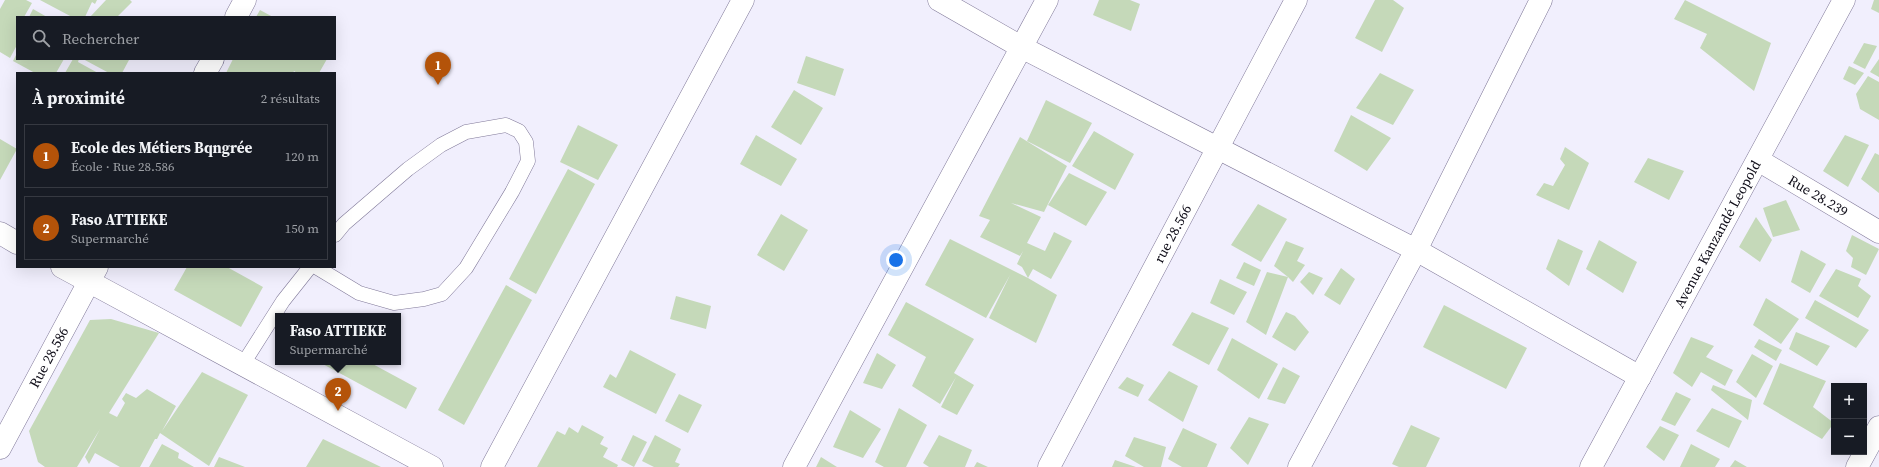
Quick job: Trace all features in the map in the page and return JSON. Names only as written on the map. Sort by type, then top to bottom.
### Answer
[{"type":"street","points":[[237,16],[245,0]]},
{"type":"street","points":[[492,467],[743,0]]},
{"type":"street","points":[[939,0],[1021,47],[1416,250],[1640,377]]},
{"type":"street","points":[[794,467],[1047,0]]},
{"type":"street","name":"rue 28.566","points":[[1049,467],[1296,0]]},
{"type":"street","points":[[1299,467],[1416,250],[1541,0]]},
{"type":"street","name":"Avenue Kanzandé Leopold","points":[[1591,467],[1844,0]]},
{"type":"street","points":[[206,72],[212,60]]},
{"type":"street","name":"Rue 28.239","points":[[1758,160],[1879,232]]},
{"type":"street","points":[[0,233],[16,242]]},
{"type":"street","points":[[66,268],[93,274],[243,364],[432,467]]},
{"type":"street","name":"Rue 28.586","points":[[0,448],[93,274]]},
{"type":"street","points":[[1857,467],[1879,427]]},
{"type":"lane","points":[[318,268],[359,294],[394,303],[424,299],[442,294],[466,268],[512,192],[528,161],[526,142],[519,131],[506,125],[466,132],[441,145],[408,169],[344,224],[336,234]]},
{"type":"lane","points":[[275,313],[309,268]]},
{"type":"lane","points":[[243,364],[275,314]]},
{"type":"building","points":[[5,0],[26,0],[32,3],[25,16],[16,16],[16,47],[10,58],[0,52],[0,9]]},
{"type":"building","points":[[40,0],[97,0],[95,4],[92,2],[85,16],[70,16]]},
{"type":"building","points":[[106,0],[130,0],[132,2],[118,16],[91,16]]},
{"type":"building","points":[[1099,0],[1130,0],[1140,4],[1131,31],[1093,15]]},
{"type":"building","points":[[1375,0],[1393,0],[1404,8],[1382,52],[1355,38]]},
{"type":"building","points":[[1685,0],[1771,43],[1754,91],[1700,48],[1707,34],[1674,19]]},
{"type":"building","points":[[1874,0],[1879,0],[1879,13],[1871,9]]},
{"type":"building","points":[[33,9],[45,16],[30,16]]},
{"type":"building","points":[[260,10],[271,16],[257,16]]},
{"type":"building","points":[[1864,43],[1877,46],[1865,69],[1853,63]]},
{"type":"building","points":[[16,55],[16,60],[63,60],[57,72],[33,72],[13,61]]},
{"type":"building","points":[[806,56],[844,69],[835,96],[797,83]]},
{"type":"building","points":[[1879,59],[1879,77],[1870,72]]},
{"type":"building","points":[[72,60],[79,60],[78,62],[96,72],[66,72]]},
{"type":"building","points":[[85,60],[129,60],[123,72],[107,72]]},
{"type":"building","points":[[232,60],[326,60],[320,72],[226,72]]},
{"type":"building","points":[[1849,66],[1864,73],[1855,85],[1843,79]]},
{"type":"building","points":[[1380,73],[1414,90],[1393,125],[1356,108]]},
{"type":"building","points":[[1868,76],[1879,82],[1879,120],[1860,109],[1856,94]]},
{"type":"building","points":[[794,90],[823,108],[801,145],[771,127]]},
{"type":"building","points":[[1046,100],[1092,123],[1070,163],[1027,141]]},
{"type":"building","points":[[1351,115],[1391,138],[1367,171],[1334,151]]},
{"type":"building","points":[[578,125],[618,145],[598,180],[560,162]]},
{"type":"building","points":[[1094,131],[1134,154],[1115,190],[1072,166]]},
{"type":"building","points":[[756,135],[797,159],[781,186],[740,164]]},
{"type":"building","points":[[1845,135],[1869,145],[1848,187],[1823,171]]},
{"type":"building","points":[[1020,137],[1067,166],[1044,212],[1011,203],[1041,217],[1027,243],[1045,251],[1054,232],[1072,241],[1051,279],[1033,269],[1028,278],[1022,267],[1017,264],[1023,251],[1020,256],[980,237],[990,220],[979,216]]},
{"type":"building","points":[[0,139],[16,148],[16,151],[0,180]]},
{"type":"building","points":[[1565,147],[1589,163],[1569,210],[1536,195],[1544,183],[1553,186],[1565,165],[1560,159]]},
{"type":"building","points":[[1875,153],[1879,155],[1879,193],[1861,179]]},
{"type":"building","points":[[1648,158],[1684,171],[1669,200],[1634,182]]},
{"type":"building","points":[[568,169],[595,184],[536,294],[509,279]]},
{"type":"building","points":[[1069,173],[1107,192],[1086,226],[1048,205]]},
{"type":"building","points":[[1786,200],[1800,230],[1773,237],[1763,208]]},
{"type":"building","points":[[1258,204],[1287,219],[1261,262],[1231,245]]},
{"type":"building","points":[[781,214],[808,230],[784,271],[757,255]]},
{"type":"building","points":[[1756,217],[1772,240],[1760,262],[1739,247]]},
{"type":"building","points":[[1852,235],[1879,249],[1866,275],[1851,267],[1853,258],[1846,251]]},
{"type":"building","points":[[950,239],[1028,278],[1057,295],[1036,343],[989,318],[1010,275],[986,318],[925,285]]},
{"type":"building","points":[[1558,239],[1583,251],[1569,286],[1546,269]]},
{"type":"building","points":[[1599,240],[1637,262],[1623,293],[1586,269]]},
{"type":"building","points":[[1286,241],[1304,248],[1297,261],[1305,265],[1293,282],[1274,266]]},
{"type":"building","points":[[1801,250],[1826,264],[1810,293],[1791,282]]},
{"type":"building","points":[[1244,262],[1261,270],[1254,286],[1236,278]]},
{"type":"building","points":[[186,268],[229,268],[263,287],[241,327],[174,290]]},
{"type":"building","points":[[1341,268],[1355,279],[1340,305],[1324,295]]},
{"type":"building","points":[[1836,269],[1861,279],[1858,286],[1871,296],[1858,318],[1819,296]]},
{"type":"building","points":[[1267,272],[1288,277],[1266,335],[1246,322]]},
{"type":"building","points":[[1309,272],[1323,278],[1313,295],[1300,282]]},
{"type":"building","points":[[1220,279],[1247,292],[1234,315],[1210,303]]},
{"type":"building","points":[[506,285],[532,300],[464,425],[438,410]]},
{"type":"building","points":[[676,296],[711,306],[706,329],[670,319]]},
{"type":"building","points":[[1766,298],[1799,319],[1781,344],[1753,325]]},
{"type":"building","points":[[1815,300],[1869,330],[1856,348],[1805,318]]},
{"type":"building","points":[[906,302],[974,339],[954,373],[974,385],[957,415],[941,407],[956,377],[940,404],[912,386],[926,357],[888,335]]},
{"type":"building","points":[[1444,305],[1527,348],[1506,389],[1423,347]]},
{"type":"building","points":[[1192,312],[1229,328],[1209,365],[1172,345]]},
{"type":"building","points":[[1286,312],[1295,316],[1309,332],[1295,351],[1272,337]]},
{"type":"building","points":[[111,319],[159,333],[109,413],[117,417],[125,403],[122,399],[126,393],[136,398],[147,389],[176,406],[162,431],[202,372],[248,395],[209,466],[160,433],[157,439],[155,439],[140,467],[120,467],[95,453],[89,464],[85,457],[100,429],[77,467],[45,467],[38,462],[29,431],[90,320]]},
{"type":"building","points":[[1796,332],[1830,346],[1817,366],[1789,349]]},
{"type":"building","points":[[1691,337],[1714,346],[1706,357],[1733,370],[1725,386],[1701,372],[1692,387],[1673,373]]},
{"type":"building","points":[[1232,338],[1278,364],[1259,399],[1217,370]]},
{"type":"building","points":[[1759,339],[1782,350],[1776,361],[1754,347]]},
{"type":"building","points":[[630,350],[676,374],[656,414],[603,387],[610,374],[616,378]]},
{"type":"building","points":[[877,353],[896,365],[882,389],[863,383]]},
{"type":"building","points":[[1752,354],[1773,366],[1756,398],[1736,382]]},
{"type":"building","points":[[1780,363],[1826,381],[1813,407],[1831,421],[1831,427],[1822,439],[1763,404]]},
{"type":"building","points":[[325,365],[375,365],[417,388],[406,409]]},
{"type":"building","points":[[1283,367],[1300,376],[1285,404],[1267,399]]},
{"type":"building","points":[[1169,371],[1198,386],[1183,422],[1148,400]]},
{"type":"building","points":[[1127,377],[1144,385],[1138,397],[1118,388]]},
{"type":"building","points":[[1713,385],[1752,400],[1748,420],[1711,390]]},
{"type":"building","points":[[1676,392],[1691,399],[1675,426],[1661,420]]},
{"type":"building","points":[[679,394],[702,405],[688,433],[665,421]]},
{"type":"building","points":[[899,408],[927,425],[906,467],[884,467],[875,462]]},
{"type":"building","points":[[1712,408],[1742,421],[1729,448],[1696,431]]},
{"type":"building","points":[[850,410],[881,429],[863,458],[833,447]]},
{"type":"building","points":[[1249,417],[1269,424],[1248,465],[1230,448]]},
{"type":"building","points":[[582,425],[604,437],[600,444],[608,448],[603,457],[618,465],[617,467],[537,467],[557,431],[565,435],[569,427],[578,433]]},
{"type":"building","points":[[1411,425],[1440,438],[1426,467],[1399,467],[1392,464]]},
{"type":"building","points":[[1660,426],[1679,435],[1664,461],[1646,447]]},
{"type":"building","points":[[1183,428],[1217,444],[1207,467],[1182,467],[1168,459]]},
{"type":"building","points":[[633,435],[647,442],[634,467],[621,460]]},
{"type":"building","points":[[655,435],[681,449],[675,462],[680,464],[678,467],[654,467],[642,461]]},
{"type":"building","points":[[939,435],[972,450],[965,467],[929,467],[923,463]]},
{"type":"building","points":[[1134,437],[1166,447],[1161,467],[1144,467],[1125,456]]},
{"type":"building","points":[[323,439],[381,467],[306,467]]},
{"type":"building","points":[[162,444],[179,453],[178,458],[194,467],[149,467]]},
{"type":"building","points":[[1691,444],[1720,459],[1715,467],[1680,467]]},
{"type":"building","points":[[219,457],[245,467],[214,467]]},
{"type":"building","points":[[821,457],[837,467],[816,467]]},
{"type":"building","points":[[1115,460],[1136,467],[1112,467]]},
{"type":"building","points":[[1735,460],[1747,467],[1730,467]]},
{"type":"building","points":[[977,462],[988,467],[974,467]]},
{"type":"place","name":"Ecole des Métiers Bqngrée","points":[[438,85]]},
{"type":"place","name":"Faso ATTIEKE","points":[[338,411]]}]
